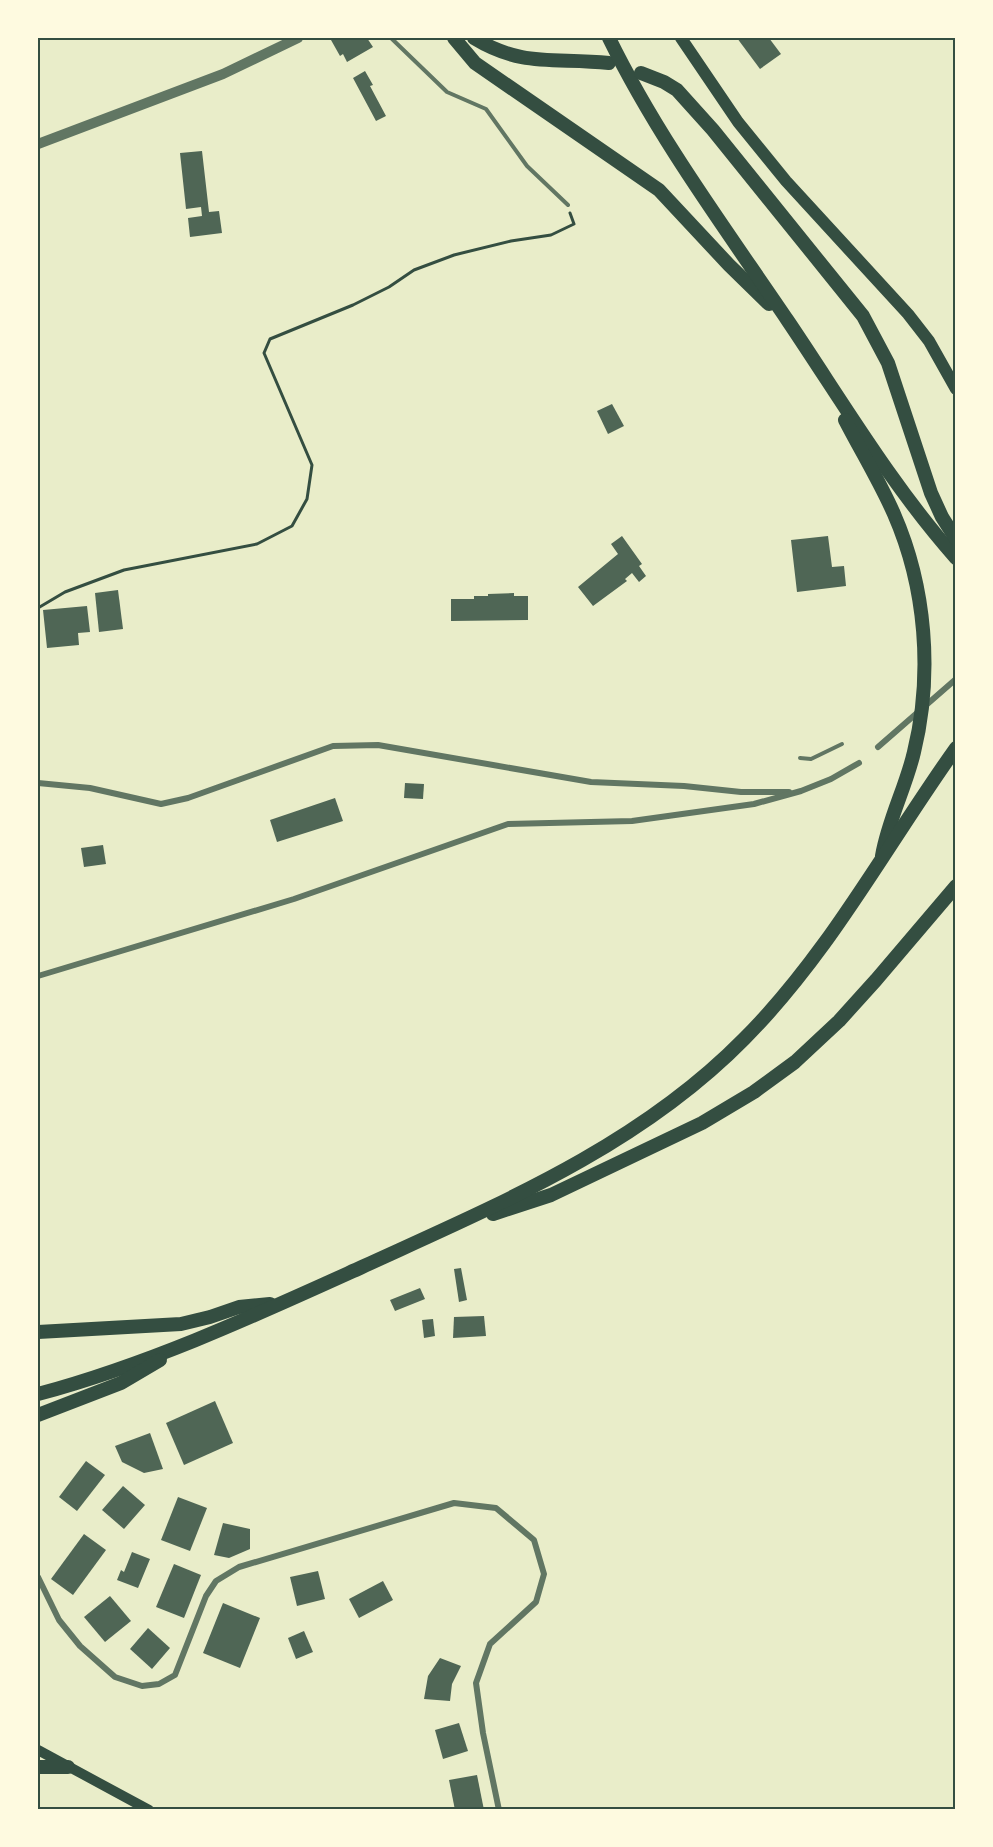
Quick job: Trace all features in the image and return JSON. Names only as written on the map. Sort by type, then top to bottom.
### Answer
[{"type":"highway","points":[[454,38],[475,63],[659,190],[729,266],[790,324]]},
{"type":"highway","points":[[474,38],[488,46],[527,59],[609,63]]},
{"type":"highway","points":[[609,38],[668,143],[912,503],[956,558]]},
{"type":"highway","points":[[641,73],[677,90],[713,130],[863,316],[888,363],[931,493],[956,539]]},
{"type":"highway","points":[[817,365],[894,515],[914,576],[920,604],[924,641],[922,707],[915,751],[886,833],[881,861]]},
{"type":"highway","points":[[38,1394],[96,1377],[190,1342],[284,1303],[442,1231],[618,1140],[669,1106],[709,1072],[773,1008],[844,916],[956,748]]},
{"type":"highway","points":[[442,1231],[551,1195],[702,1123],[754,1092],[795,1062],[839,1021],[956,886]]},
{"type":"highway","points":[[38,1332],[181,1324],[239,1307],[284,1303]]},
{"type":"highway","points":[[38,1415],[121,1383],[190,1342]]},
{"type":"highway","points":[[38,1767],[68,1767]]},
{"type":"main road","points":[[681,38],[738,122],[786,181],[908,314],[929,341],[956,389]]},
{"type":"main road","points":[[38,1750],[148,1809]]},
{"type":"street","points":[[38,144],[223,74],[298,38]]},
{"type":"street","points":[[878,747],[956,680]]},
{"type":"street","points":[[38,783],[90,788],[161,804],[188,798],[333,746],[378,745],[591,782],[684,786],[741,792],[801,791]]},
{"type":"street","points":[[38,976],[294,899],[508,824],[632,821],[754,804],[801,791],[831,779],[859,763]]},
{"type":"street","points":[[38,1577],[59,1620],[80,1646],[115,1677],[142,1686],[159,1684],[175,1675],[206,1596],[216,1581],[239,1567],[454,1503],[496,1508],[534,1539],[544,1574],[536,1602],[490,1644],[476,1683],[483,1733],[499,1809]]},
{"type":"lane","points":[[391,38],[447,92],[486,108],[527,166],[568,205]]},
{"type":"lane","points":[[800,758],[811,759],[842,744]]},
{"type":"path","points":[[38,608],[65,592],[124,570],[257,544],[292,526],[307,499],[312,465],[264,353],[270,339],[353,305],[390,287],[414,270],[454,255],[511,241],[551,235],[574,224],[568,205]]},
{"type":"building","points":[[367,38],[373,47],[347,62],[343,54],[340,56],[331,40]]},
{"type":"building","points":[[737,38],[769,38],[781,54],[760,69]]},
{"type":"building","points":[[365,71],[373,85],[370,86],[386,116],[376,121],[353,78]]},
{"type":"building","points":[[202,151],[209,212],[219,211],[222,233],[190,237],[188,218],[202,216],[201,207],[186,209],[180,153]]},
{"type":"building","points":[[612,404],[624,426],[608,434],[597,411]]},
{"type":"building","points":[[622,536],[642,564],[639,566],[646,576],[639,582],[632,573],[625,579],[627,581],[593,606],[578,587],[618,554],[611,544]]},
{"type":"building","points":[[828,536],[832,567],[844,566],[846,586],[797,592],[791,540]]},
{"type":"building","points":[[118,590],[123,629],[99,632],[95,593]]},
{"type":"building","points":[[514,593],[514,596],[528,596],[528,620],[451,621],[451,599],[474,599],[474,596]]},
{"type":"building","points":[[87,606],[90,632],[78,633],[79,645],[47,648],[43,610]]},
{"type":"building","points":[[405,783],[424,784],[423,799],[404,798]]},
{"type":"building","points":[[335,798],[343,821],[277,842],[270,820]]},
{"type":"building","points":[[103,845],[106,864],[84,867],[81,848]]},
{"type":"building","points":[[461,1268],[467,1300],[459,1302],[454,1269]]},
{"type":"building","points":[[420,1288],[425,1299],[395,1311],[390,1300]]},
{"type":"building","points":[[484,1316],[486,1336],[453,1338],[454,1317]]},
{"type":"building","points":[[433,1319],[435,1336],[424,1338],[422,1320]]},
{"type":"building","points":[[215,1401],[233,1443],[184,1465],[166,1423]]},
{"type":"building","points":[[150,1433],[163,1469],[144,1473],[122,1462],[115,1446]]},
{"type":"building","points":[[86,1461],[105,1475],[77,1511],[59,1497]]},
{"type":"building","points":[[123,1486],[145,1505],[124,1529],[102,1510]]},
{"type":"building","points":[[178,1497],[207,1508],[190,1551],[161,1540]]},
{"type":"building","points":[[223,1523],[250,1529],[250,1549],[229,1558],[214,1555]]},
{"type":"building","points":[[84,1534],[106,1550],[73,1595],[51,1579]]},
{"type":"building","points":[[132,1552],[150,1559],[138,1588],[117,1580],[121,1570],[124,1572]]},
{"type":"building","points":[[174,1564],[201,1575],[184,1618],[156,1607]]},
{"type":"building","points":[[318,1571],[325,1599],[297,1606],[290,1577]]},
{"type":"building","points":[[383,1581],[393,1600],[359,1618],[349,1599]]},
{"type":"building","points":[[110,1596],[131,1621],[105,1642],[84,1617]]},
{"type":"building","points":[[223,1603],[260,1618],[240,1668],[203,1653]]},
{"type":"building","points":[[148,1628],[170,1648],[152,1669],[130,1649]]},
{"type":"building","points":[[304,1631],[313,1652],[296,1659],[288,1638]]},
{"type":"building","points":[[440,1658],[461,1666],[452,1684],[450,1701],[424,1699],[428,1676]]},
{"type":"building","points":[[459,1723],[468,1751],[443,1759],[435,1730]]},
{"type":"building","points":[[477,1775],[484,1810],[455,1810],[449,1780]]}]
